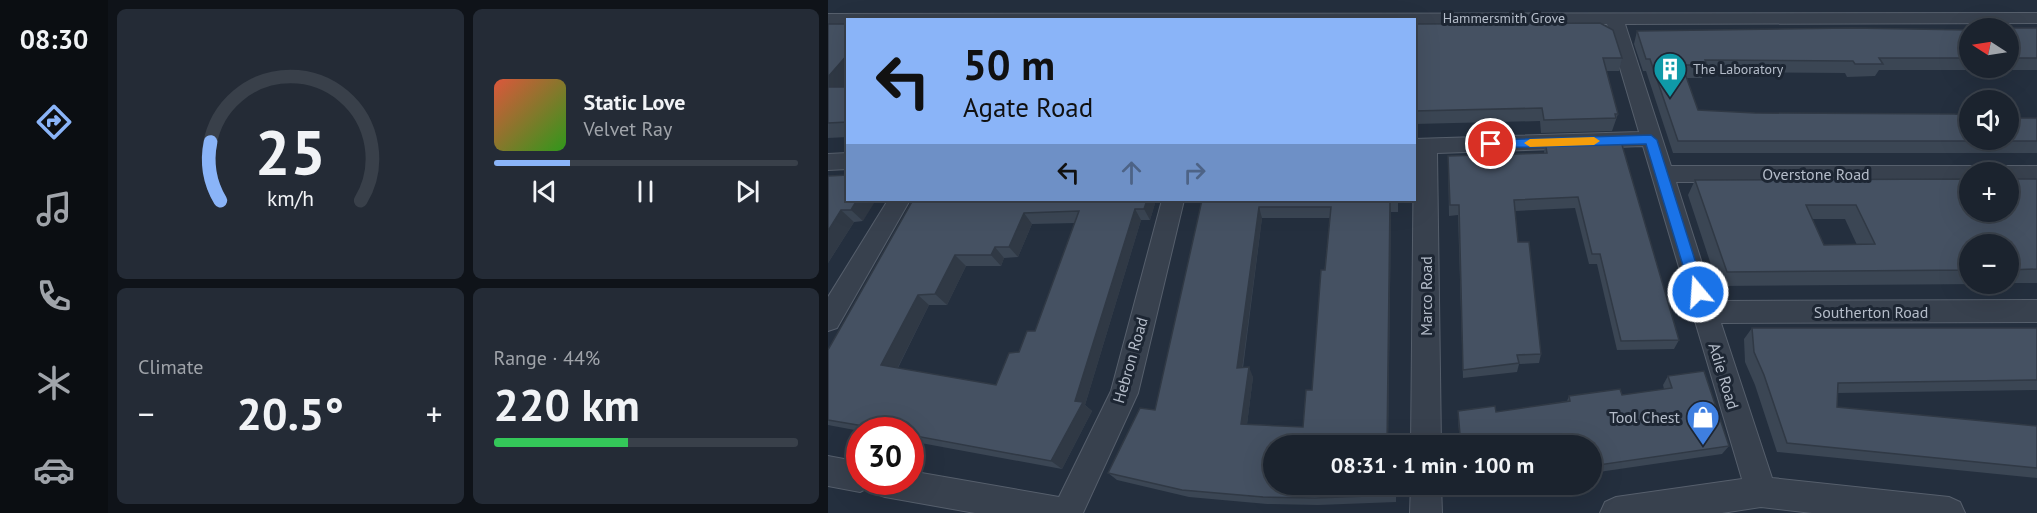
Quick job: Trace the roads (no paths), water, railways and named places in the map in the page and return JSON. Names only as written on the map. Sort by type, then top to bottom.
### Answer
[{"type":"street","points":[[913,18],[928,0]]},
{"type":"street","name":"Hammersmith Grove","points":[[1292,18],[1359,9],[1614,18],[2037,18]]},
{"type":"street","name":"Adie Road","points":[[1614,18],[1761,492]]},
{"type":"street","name":"Hammersmith Grove","points":[[828,19],[846,19]]},
{"type":"street","points":[[1420,146],[1651,140]]},
{"type":"street","name":"Marco Road","points":[[1420,146],[1426,435]]},
{"type":"street","points":[[828,162],[846,161]]},
{"type":"street","name":"Overstone Road","points":[[1662,174],[1959,174]]},
{"type":"street","points":[[2019,174],[2037,174]]},
{"type":"street","points":[[828,320],[898,201]]},
{"type":"street","name":"Hebron Road","points":[[1065,513],[1124,393],[1173,201]]},
{"type":"street","name":"Southerton Road","points":[[1704,312],[2037,311]]},
{"type":"street","points":[[828,471],[846,474]]},
{"type":"street","points":[[924,489],[1065,513]]},
{"type":"street","points":[[1616,513],[1692,508],[1761,492],[1949,513]]},
{"type":"street","points":[[1426,495],[1426,513]]},
{"type":"place","name":"The Laboratory","points":[[1670,98]]},
{"type":"place","name":"Tool Chest","points":[[1703,446]]}]
